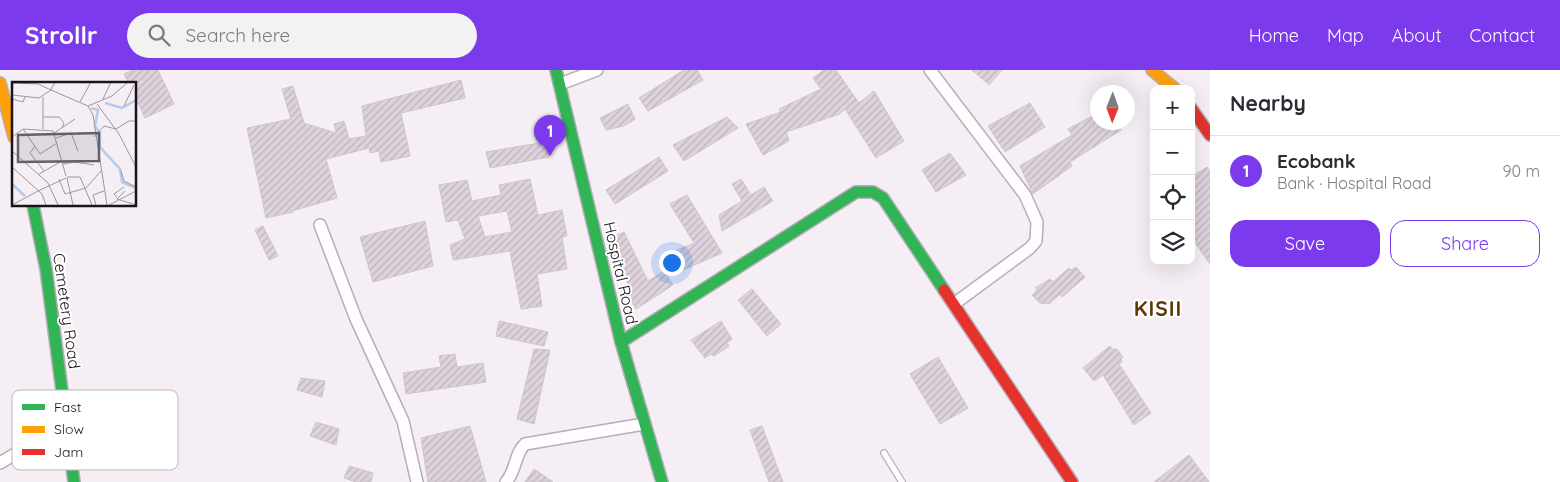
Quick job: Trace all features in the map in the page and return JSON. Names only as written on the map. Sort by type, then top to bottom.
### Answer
[{"type":"main road","name":"Hospital Road","points":[[556,70],[621,342],[662,482]]},
{"type":"main road","points":[[1152,70],[1170,85]]},
{"type":"main road","points":[[0,83],[12,129]]},
{"type":"main road","points":[[1195,114],[1210,135]]},
{"type":"main road","points":[[621,342],[856,192],[870,190],[880,194],[886,202],[1072,482]]},
{"type":"main road","name":"Cemetery Road","points":[[33,206],[46,269],[62,390]]},
{"type":"street","points":[[560,84],[597,70]]},
{"type":"street","points":[[930,70],[1025,195],[1037,222],[1036,241],[1030,248],[954,304]]},
{"type":"street","points":[[320,225],[356,319],[403,421],[417,482]]},
{"type":"street","points":[[506,482],[512,476],[520,448],[525,444],[644,424]]},
{"type":"street","points":[[0,463],[12,456]]},
{"type":"lane","points":[[884,453],[902,482]]},
{"type":"building","points":[[132,70],[158,70],[174,104],[145,118],[136,99],[136,82],[128,82],[124,74]]},
{"type":"building","points":[[684,70],[697,70],[703,80],[648,111],[639,98]]},
{"type":"building","points":[[824,70],[836,70],[859,103],[874,91],[904,141],[876,158],[845,109],[840,114],[786,132],[789,141],[763,155],[746,124],[781,112],[779,109],[821,89],[813,78]]},
{"type":"building","points":[[972,70],[1002,70],[989,85]]},
{"type":"building","points":[[461,80],[465,98],[401,113],[410,156],[381,162],[379,151],[370,153],[369,148],[326,159],[337,198],[293,212],[266,218],[247,128],[291,119],[282,89],[293,86],[304,123],[336,133],[334,124],[344,121],[349,139],[366,136],[362,106]]},
{"type":"building","points":[[1030,103],[1045,127],[1005,152],[988,126]]},
{"type":"building","points":[[628,104],[635,119],[624,126],[606,130],[600,118]]},
{"type":"building","points":[[727,117],[738,128],[684,161],[673,145]]},
{"type":"building","points":[[1090,117],[1090,130],[1121,130],[1070,162],[1072,166],[1033,194],[1020,166],[1072,135],[1068,129]]},
{"type":"building","points":[[545,142],[549,157],[490,168],[486,152]]},
{"type":"building","points":[[950,153],[966,175],[936,192],[922,170]]},
{"type":"building","points":[[659,157],[668,171],[615,204],[606,190]]},
{"type":"building","points":[[1207,167],[1210,172],[1210,264],[1195,243],[1195,174]]},
{"type":"building","points":[[530,179],[538,215],[562,210],[567,236],[562,237],[567,269],[537,274],[542,306],[521,309],[510,251],[453,260],[450,245],[465,239],[458,220],[446,222],[439,185],[467,180],[472,201],[501,195],[499,185]],"holes":[[[507,211],[512,232],[485,237],[478,216]]]},
{"type":"building","points":[[741,179],[751,195],[764,187],[773,201],[722,231],[719,215],[742,201],[732,184]]},
{"type":"building","points":[[687,195],[722,253],[683,270],[675,251],[694,243],[670,204]]},
{"type":"building","points":[[425,221],[433,266],[373,282],[360,237]]},
{"type":"building","points":[[263,226],[278,256],[269,260],[255,230]]},
{"type":"building","points":[[624,232],[648,281],[664,271],[673,285],[636,309],[627,295],[632,292],[607,240]]},
{"type":"building","points":[[1076,267],[1085,277],[1062,297],[1060,294],[1049,304],[1040,303],[1032,295],[1037,290],[1035,288],[1050,279],[1053,282],[1069,268],[1071,270]]},
{"type":"building","points":[[752,289],[781,324],[767,336],[738,300]]},
{"type":"building","points":[[499,321],[548,332],[544,346],[496,336]]},
{"type":"building","points":[[721,321],[732,339],[727,343],[729,346],[714,356],[711,354],[705,358],[691,340]]},
{"type":"building","points":[[1110,346],[1113,350],[1117,349],[1123,357],[1121,359],[1122,362],[1119,364],[1151,413],[1134,425],[1103,375],[1094,381],[1083,368]]},
{"type":"building","points":[[534,349],[550,350],[534,424],[517,419]]},
{"type":"building","points":[[455,354],[457,367],[483,363],[486,382],[406,394],[403,373],[441,367],[439,356]]},
{"type":"building","points":[[938,357],[968,408],[940,424],[910,374]]},
{"type":"building","points":[[301,378],[325,381],[322,397],[297,390]]},
{"type":"building","points":[[316,422],[339,429],[336,445],[310,436]]},
{"type":"building","points":[[470,426],[486,482],[428,482],[421,438]]},
{"type":"building","points":[[762,426],[783,482],[769,482],[750,430]]},
{"type":"building","points":[[1189,455],[1209,482],[1154,482]]},
{"type":"building","points":[[349,466],[373,473],[371,482],[356,482],[344,478]]},
{"type":"building","points":[[534,469],[553,482],[525,482]]},
{"type":"traffic: fast","points":[[556,70],[621,342],[662,482]]},
{"type":"traffic: fast","points":[[621,342],[856,192],[873,192],[883,198],[944,290]]},
{"type":"traffic: fast","points":[[33,206],[46,269],[62,390]]},
{"type":"traffic: fast","points":[[72,470],[74,482]]},
{"type":"traffic: slow","points":[[1152,70],[1170,85]]},
{"type":"traffic: slow","points":[[0,83],[12,129]]},
{"type":"traffic: jam","points":[[1195,114],[1210,135]]},
{"type":"traffic: jam","points":[[944,290],[1072,482]]},
{"type":"place","name":"Ecobank","points":[[550,156]]},
{"type":"district","name":"KISII","points":[[1158,309]]}]
